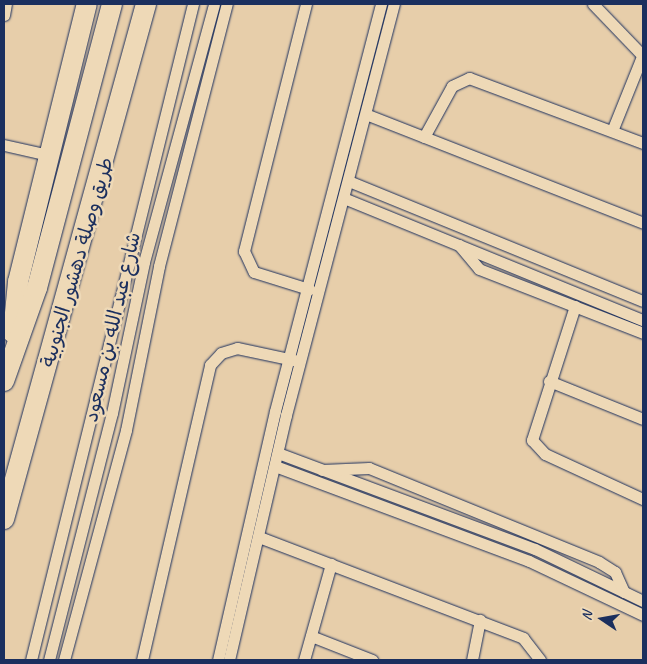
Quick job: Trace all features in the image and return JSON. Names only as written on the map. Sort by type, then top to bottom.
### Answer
[{"type":"highway","points":[[11,355],[18,282],[87,4]]},
{"type":"highway","name":"طريق وصلة دهشور الجنوبية","points":[[4,381],[11,355],[37,288],[112,4]]},
{"type":"highway","name":"طريق وصلة دهشور الجنوبية","points":[[4,519],[146,4]]},
{"type":"street","points":[[4,15],[6,4]]},
{"type":"street","name":"شارع عبد الله بن مسعود","points":[[31,660],[193,4]]},
{"type":"street","name":"شارع عبد الله بن مسعود","points":[[49,660],[96,480],[144,262],[182,136],[214,4]]},
{"type":"street","points":[[64,660],[111,484],[159,266],[194,139],[227,4]]},
{"type":"street","points":[[306,4],[244,251],[254,272],[309,289]]},
{"type":"street","points":[[229,660],[278,453],[309,289],[381,4]]},
{"type":"street","points":[[218,660],[252,512],[296,360],[351,182],[394,4]]},
{"type":"street","points":[[593,4],[643,55],[612,131]]},
{"type":"street","points":[[207,36],[219,39]]},
{"type":"street","points":[[424,137],[452,86],[469,78],[643,143]]},
{"type":"street","points":[[368,115],[643,223]]},
{"type":"street","points":[[182,136],[194,139]]},
{"type":"street","points":[[346,144],[360,148]]},
{"type":"street","points":[[4,145],[48,155]]},
{"type":"street","points":[[351,182],[643,302]]},
{"type":"street","points":[[346,199],[643,320]]},
{"type":"street","points":[[459,245],[479,269],[643,333]]},
{"type":"street","points":[[144,262],[159,266]]},
{"type":"street","points":[[575,306],[532,430],[537,449],[643,499]]},
{"type":"street","points":[[142,660],[210,365],[221,353],[237,348],[296,360]]},
{"type":"street","points":[[549,381],[643,419]]},
{"type":"street","points":[[278,453],[536,549],[643,601]]},
{"type":"street","points":[[275,466],[529,560],[643,615]]},
{"type":"street","points":[[322,470],[369,468],[599,562],[615,572],[624,592]]},
{"type":"street","points":[[96,480],[111,484]]},
{"type":"street","points":[[252,512],[264,515]]},
{"type":"street","points":[[259,537],[523,638],[540,660]]},
{"type":"street","points":[[304,660],[331,564]]},
{"type":"street","points":[[70,581],[84,584]]},
{"type":"street","points":[[472,660],[480,620]]},
{"type":"street","points":[[311,636],[372,660]]}]
